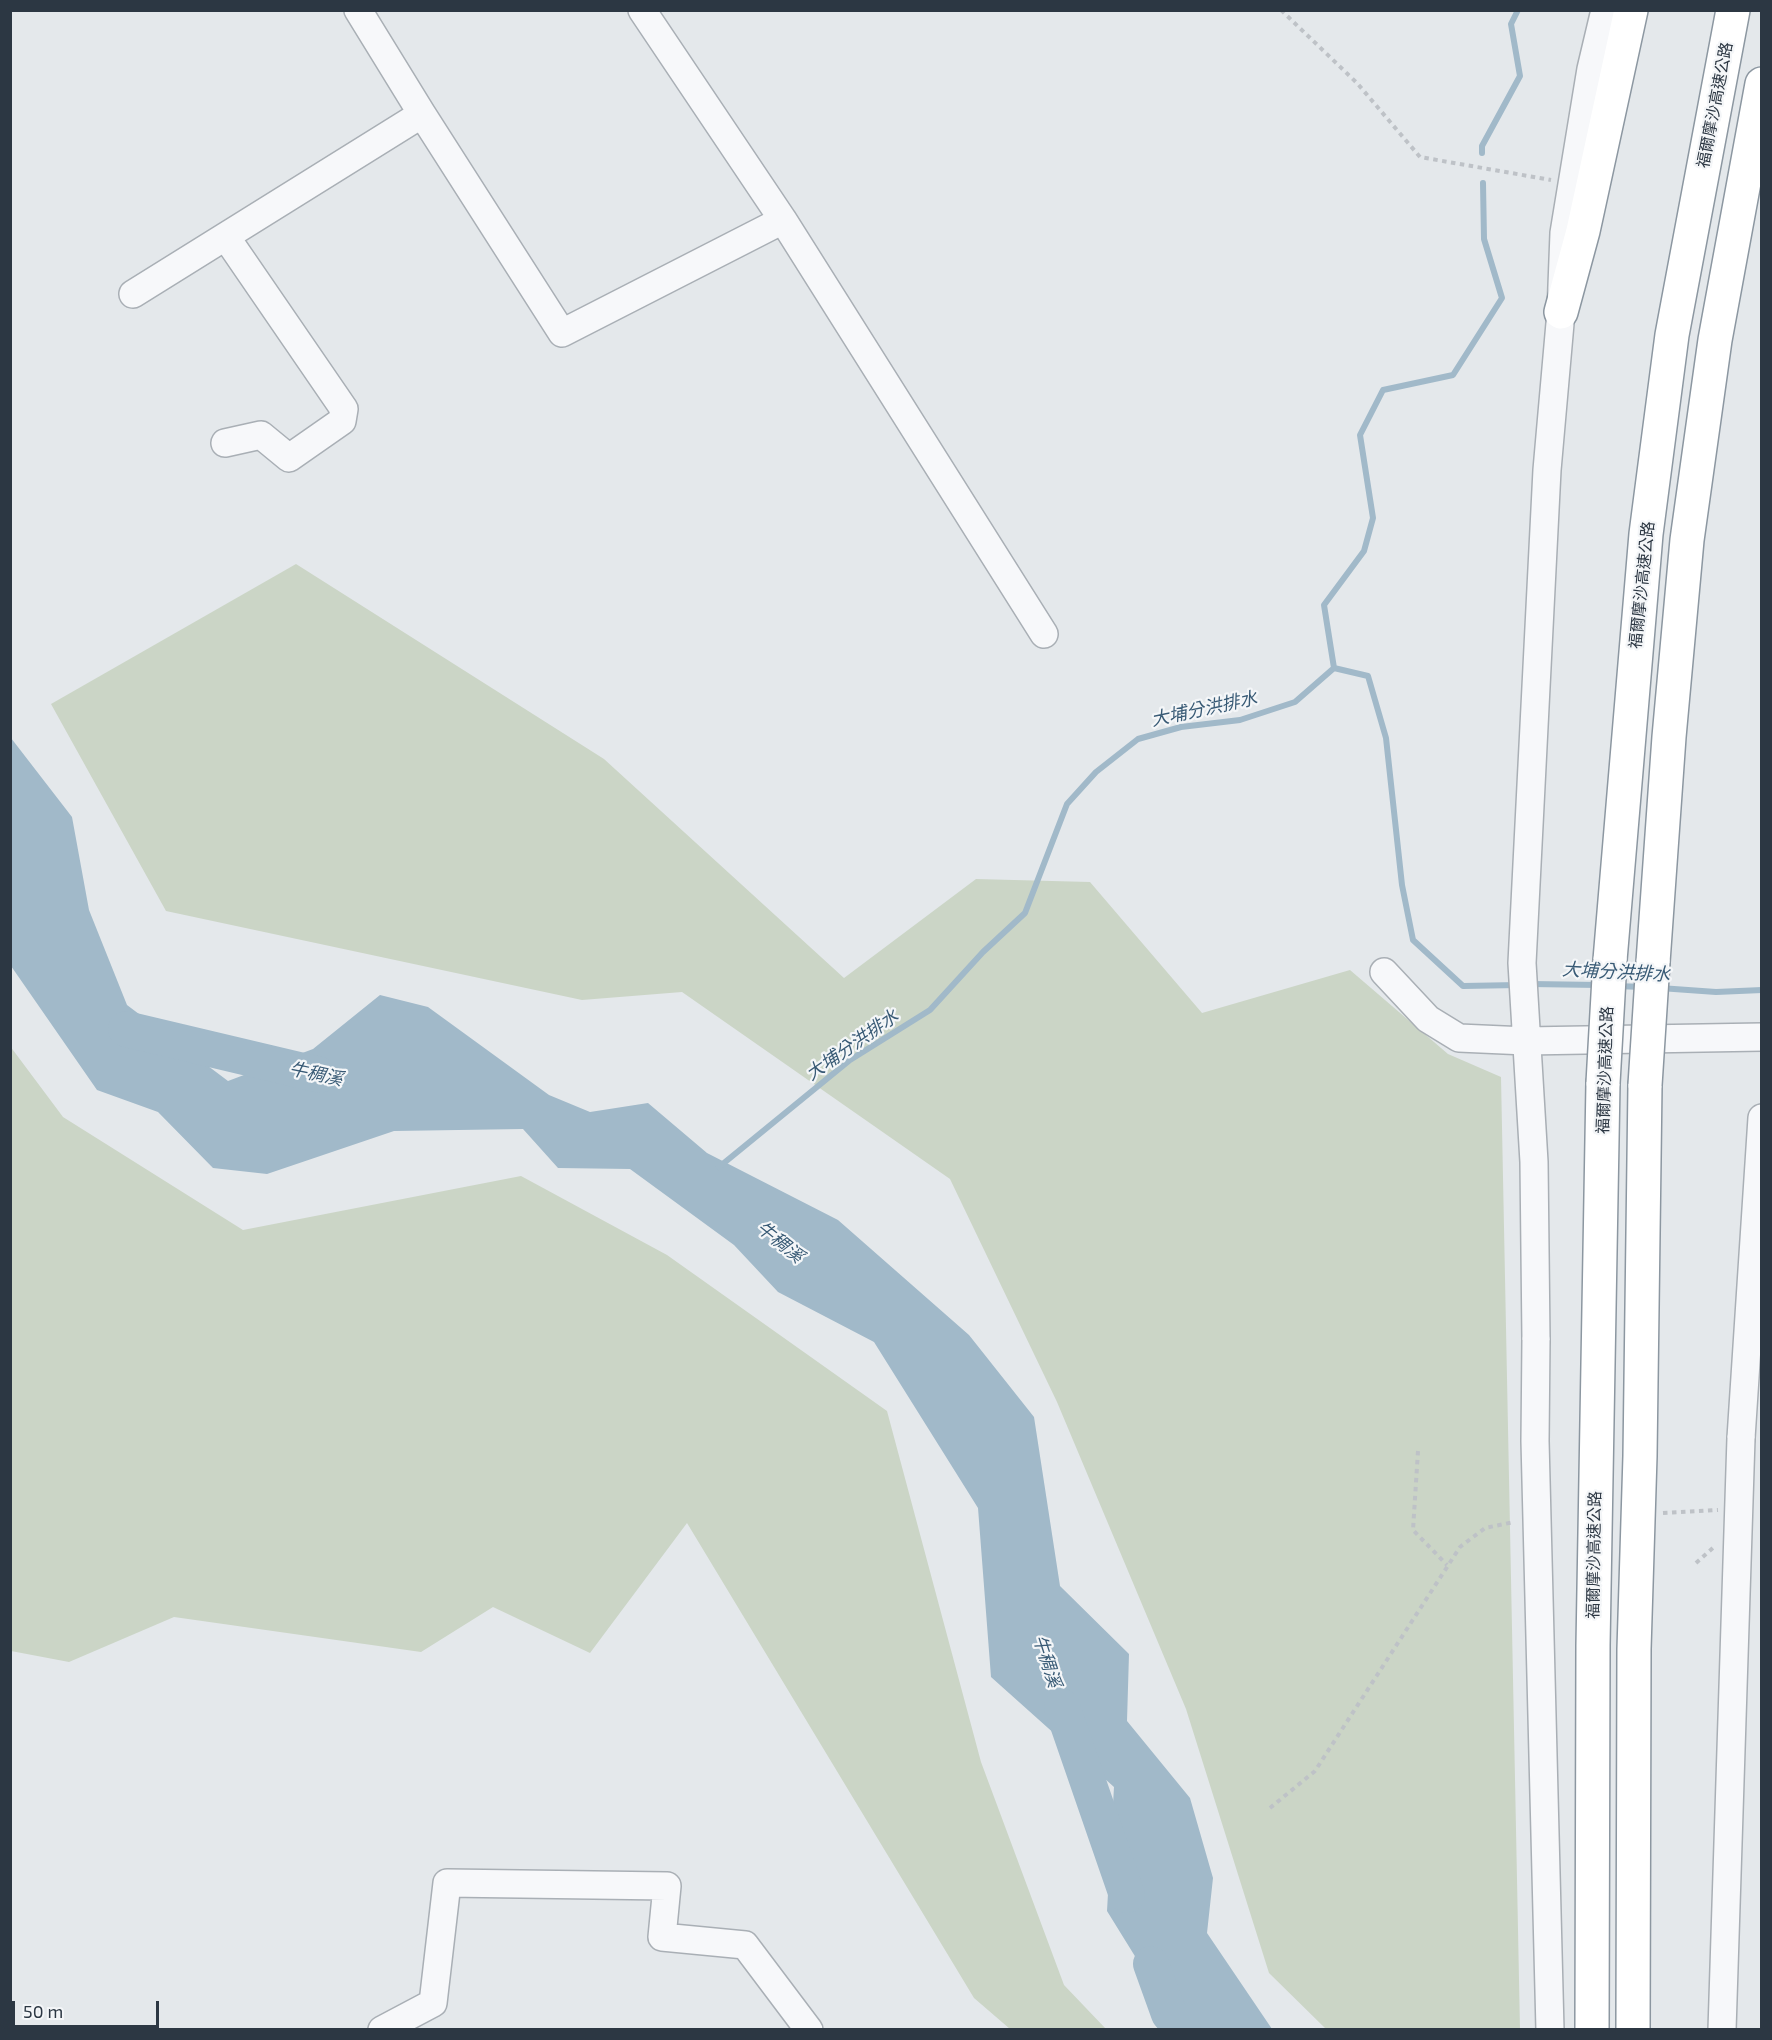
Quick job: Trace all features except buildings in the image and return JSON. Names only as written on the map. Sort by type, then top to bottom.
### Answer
[{"type":"highway","points":[[1561,312],[1583,231],[1631,10]]},
{"type":"highway","name":"福爾摩沙高速公路","points":[[1592,2030],[1593,1645],[1603,1083],[1610,960],[1648,523],[1672,335],[1733,10]]},
{"type":"highway","points":[[1633,2030],[1634,1649],[1640,1456],[1645,1085],[1653,962],[1669,737],[1687,540],[1715,340],[1761,84]]},
{"type":"street","points":[[358,10],[562,333],[783,220]]},
{"type":"street","points":[[642,10],[783,220],[1044,634]]},
{"type":"street","points":[[1550,2030],[1536,1464],[1534,1162],[1522,963],[1547,470],[1561,312],[1564,233],[1591,69],[1605,10]]},
{"type":"street","points":[[133,294],[422,114]]},
{"type":"street","points":[[225,443],[261,435],[289,458],[342,421],[344,409],[226,237]]},
{"type":"street","points":[[1384,972],[1428,1019],[1459,1038],[1526,1041],[1761,1037]]},
{"type":"street","points":[[1722,2030],[1741,1438],[1761,1118]]},
{"type":"street","points":[[382,2030],[433,2003],[447,1883],[667,1886],[662,1937],[745,1945],[809,2030]]},
{"type":"path","points":[[1281,10],[1357,83],[1420,157],[1572,184]]},
{"type":"path","points":[[1418,1451],[1413,1530],[1447,1565]]},
{"type":"path","points":[[1658,1514],[1726,1510]]},
{"type":"path","points":[[1270,1808],[1315,1771],[1460,1547],[1485,1528],[1520,1520]]},
{"type":"green space","points":[[296,564],[604,759],[844,978],[976,879],[1090,882],[1202,1013],[1350,970],[1448,1054],[1501,1077],[1520,2029],[1326,2029],[1269,1973],[1186,1709],[1057,1402],[950,1179],[682,992],[582,1000],[166,911],[51,704]]},
{"type":"green space","points":[[10,1046],[63,1117],[243,1230],[521,1176],[667,1255],[887,1411],[981,1762],[1064,1985],[1106,2029],[1010,2029],[974,1998],[687,1523],[590,1653],[493,1607],[421,1652],[174,1617],[69,1662],[11,1651]]},
{"type":"water","points":[[11,738],[72,817],[89,910],[127,1005],[228,1081],[313,1049],[380,995],[428,1007],[549,1095],[590,1112],[648,1103],[707,1153],[838,1220],[969,1335],[1034,1417],[1060,1586],[1129,1654],[1127,1721],[1190,1798],[1213,1878],[1207,1933],[1272,2029],[1180,2029],[1107,1911],[1114,1787],[991,1677],[978,1508],[874,1342],[778,1292],[734,1245],[630,1169],[558,1168],[523,1129],[394,1131],[267,1174],[213,1168],[158,1112],[97,1090],[11,966]]},
{"type":"waterway","points":[[1482,153],[1482,146],[1520,76],[1511,24],[1518,10]]},
{"type":"waterway","points":[[1334,668],[1324,605],[1364,551],[1373,518],[1360,435],[1383,390],[1453,375],[1502,298],[1484,239],[1483,183]]},
{"type":"waterway","name":"大埔分洪排水","points":[[719,1167],[850,1060],[930,1010],[983,952],[1025,913],[1067,804],[1096,772],[1138,739],[1181,727],[1240,720],[1295,702],[1334,668],[1368,676],[1386,738],[1402,885],[1413,940],[1463,986],[1518,985]]},
{"type":"waterway","name":"大埔分洪排水","points":[[1531,984],[1599,985]]},
{"type":"waterway","name":"大埔分洪排水","points":[[1618,986],[1641,987]]},
{"type":"waterway","name":"大埔分洪排水","points":[[1660,988],[1716,992],[1762,990]]},
{"type":"waterway","name":"牛稠溪","points":[[126,1029],[320,1075]]},
{"type":"waterway","name":"牛稠溪","points":[[1062,1707],[1127,1895]]},
{"type":"waterway","name":"牛稠溪","points":[[1151,1964],[1169,2014],[1183,2030]]}]
